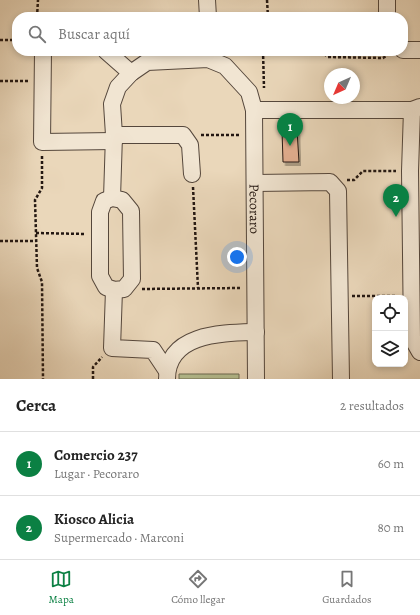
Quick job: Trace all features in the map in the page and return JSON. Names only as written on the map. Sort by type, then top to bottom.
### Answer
[{"type":"street","points":[[208,0],[208,12]]},
{"type":"street","points":[[387,0],[387,12]]},
{"type":"street","points":[[408,50],[420,50]]},
{"type":"street","points":[[43,56],[42,142],[183,134],[190,145],[192,174]]},
{"type":"street","points":[[112,56],[131,72]]},
{"type":"street","points":[[112,198],[114,138],[112,104],[118,87],[131,72],[147,62],[199,56]]},
{"type":"street","name":"Pecoraro","points":[[210,56],[225,66],[249,92],[254,110],[256,379]]},
{"type":"street","points":[[254,110],[416,108],[410,172],[412,338],[420,352]]},
{"type":"street","points":[[255,183],[330,182],[338,191],[341,379]]},
{"type":"street","points":[[119,290],[106,287],[100,276],[100,212],[104,201],[112,198],[122,200],[131,211],[132,279],[119,290],[112,348],[153,350],[167,375]]},
{"type":"street","points":[[167,375],[178,348],[190,340],[234,333],[256,332]]},
{"type":"path","points":[[37,12],[38,0]]},
{"type":"path","points":[[267,0],[268,12]]},
{"type":"path","points":[[0,40],[12,40]]},
{"type":"path","points":[[263,56],[264,94]]},
{"type":"path","points":[[327,56],[382,58],[385,56]]},
{"type":"path","points":[[0,81],[43,81]]},
{"type":"path","points":[[183,134],[254,135]]},
{"type":"path","points":[[42,142],[42,188],[35,200],[37,268],[42,282],[43,379]]},
{"type":"path","points":[[330,182],[354,180],[363,171],[410,172]]},
{"type":"path","points":[[192,174],[198,288]]},
{"type":"path","points":[[36,233],[100,234]]},
{"type":"path","points":[[0,241],[36,241]]},
{"type":"path","points":[[119,290],[256,288]]},
{"type":"path","points":[[340,296],[412,296]]},
{"type":"path","points":[[93,379],[93,367],[112,348]]},
{"type":"green space","points":[[179,374],[239,374],[239,379],[179,379]]},
{"type":"building","points":[[282,130],[297,130],[299,162],[283,162]]},
{"type":"place","name":"Comercio 237","points":[[290,146]]},
{"type":"place","name":"Kiosco Alicia","points":[[396,217]]}]
